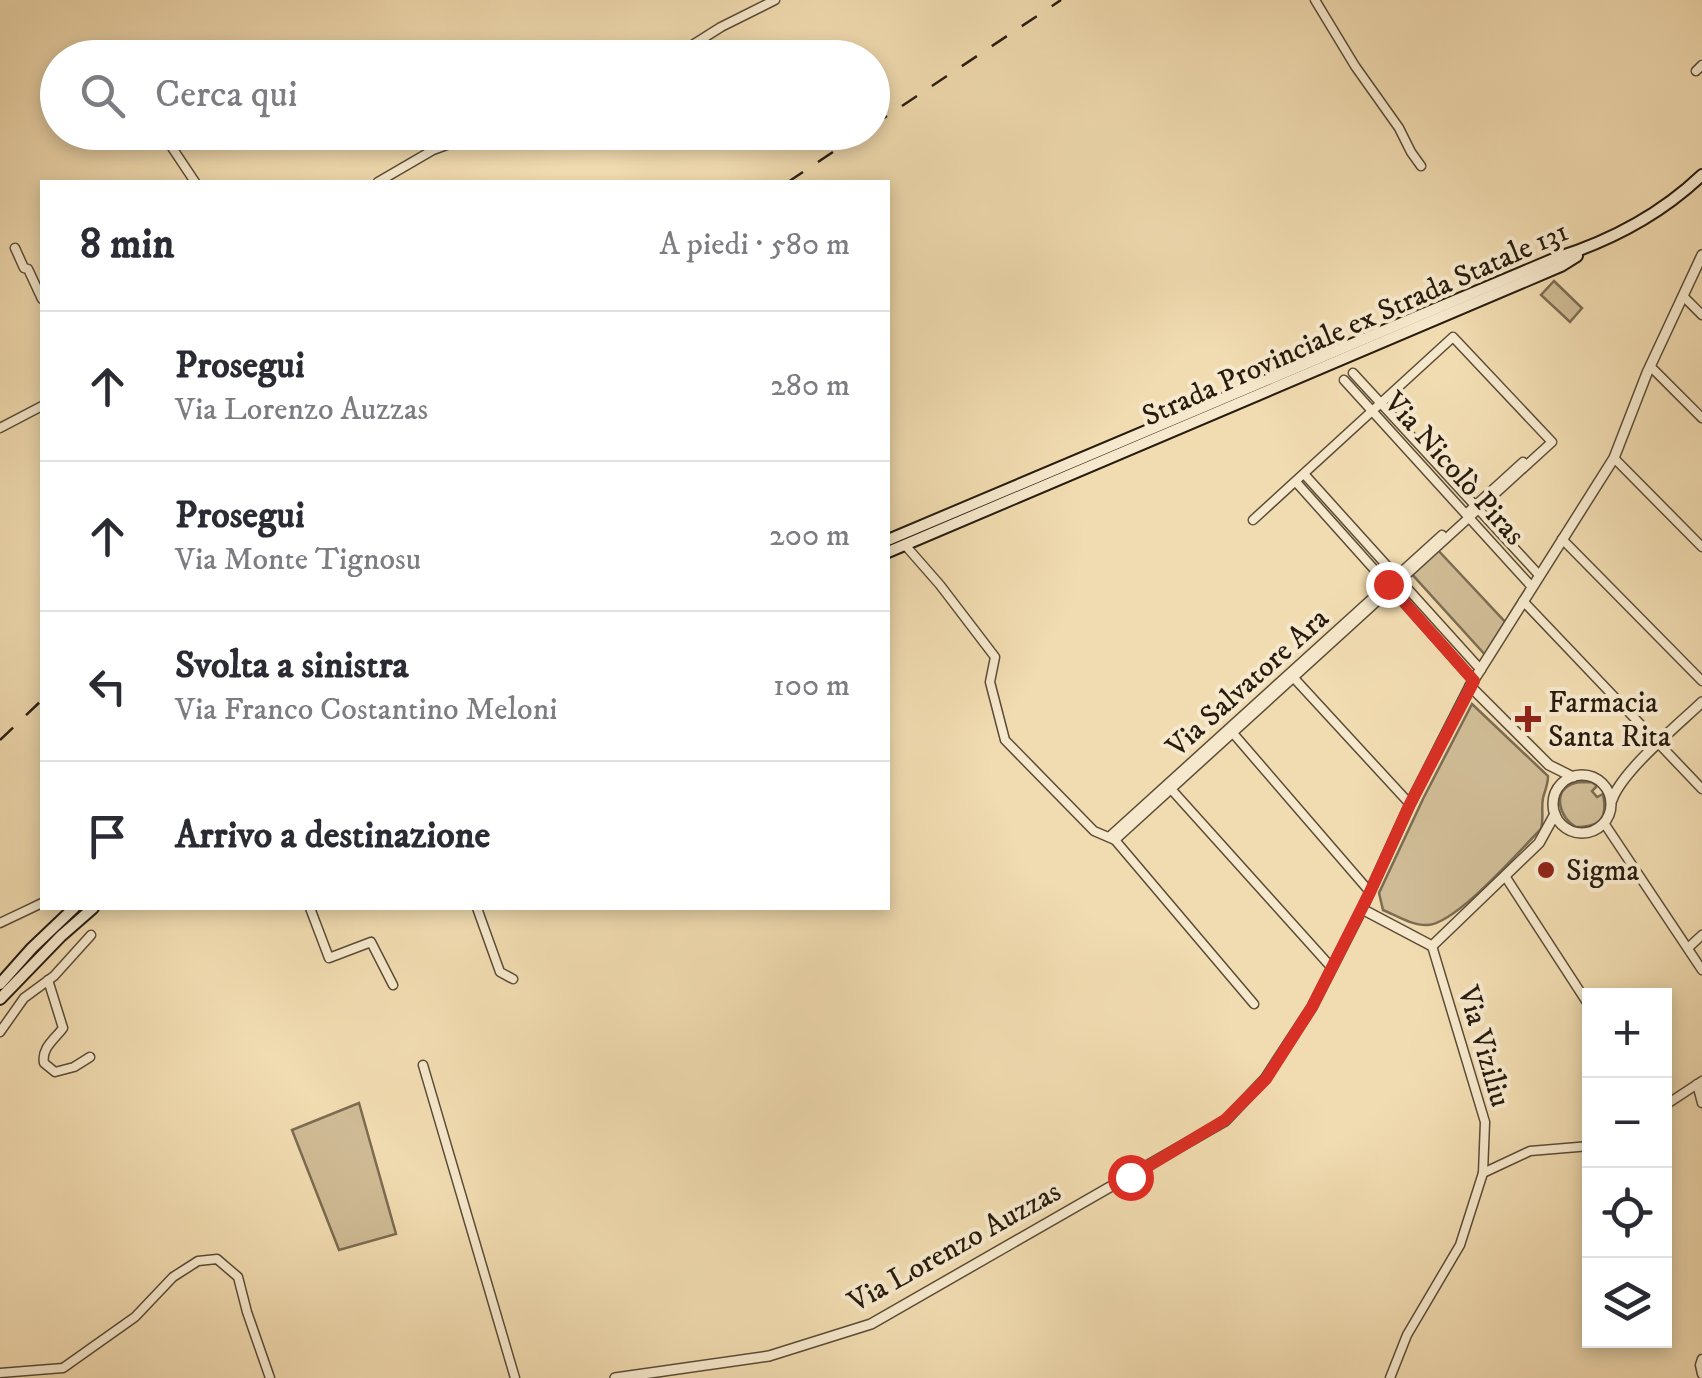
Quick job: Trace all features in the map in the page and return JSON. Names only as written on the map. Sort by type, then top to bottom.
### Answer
[{"type":"main road","points":[[1590,247],[1683,192],[1702,175]]},
{"type":"main road","points":[[1683,192],[1702,192]]},
{"type":"main road","name":"Strada Provinciale ex Strada Statale 131","points":[[890,539],[1540,264],[1590,247]]},
{"type":"main road","name":"Strada Provinciale ex Strada Statale 131","points":[[890,551],[1561,266],[1590,247]]},
{"type":"main road","points":[[0,984],[72,910]]},
{"type":"main road","points":[[0,999],[91,910]]},
{"type":"street","points":[[700,40],[774,0]]},
{"type":"street","points":[[1314,0],[1421,166]]},
{"type":"street","points":[[174,150],[194,180]]},
{"type":"street","points":[[381,180],[433,150]]},
{"type":"street","points":[[15,248],[40,295]]},
{"type":"street","name":"Via Lorenzo Auzzas","points":[[616,1378],[769,1356],[872,1324],[1225,1120],[1266,1079],[1312,1007],[1472,684],[1614,458],[1650,366],[1702,255]]},
{"type":"street","points":[[1683,296],[1702,315]]},
{"type":"street","name":"Via Salvatore Ara","points":[[1112,839],[1551,440],[1453,337],[1382,403]]},
{"type":"street","points":[[1650,366],[1702,418]]},
{"type":"street","name":"Via Nicolò Piras","points":[[1353,372],[1539,575]]},
{"type":"street","name":"Via Nicolò Piras","points":[[1344,380],[1532,587]]},
{"type":"street","points":[[1253,520],[1382,403]]},
{"type":"street","points":[[0,428],[40,407]]},
{"type":"street","points":[[1614,458],[1702,546]]},
{"type":"street","points":[[1304,475],[1481,670]]},
{"type":"street","points":[[1296,482],[1472,684],[1549,765],[1573,777],[1590,776],[1607,790],[1611,810],[1598,828],[1582,833],[1566,828],[1555,814]]},
{"type":"street","points":[[1562,539],[1702,681]]},
{"type":"street","points":[[905,545],[995,657],[990,682],[1005,740],[1094,831],[1112,839],[1254,1004]]},
{"type":"street","points":[[1523,602],[1702,789]]},
{"type":"street","points":[[1292,676],[1410,804]]},
{"type":"street","points":[[1611,803],[1629,772],[1702,702]]},
{"type":"street","points":[[1231,731],[1370,892]]},
{"type":"street","name":"Via Salvatore Ara","points":[[1112,839],[1231,731]]},
{"type":"street","points":[[1549,765],[1558,789]]},
{"type":"street","points":[[1598,780],[1629,772]]},
{"type":"street","points":[[1539,843],[1555,814],[1554,797],[1558,789],[1573,777]]},
{"type":"street","points":[[1171,789],[1332,968]]},
{"type":"street","points":[[1604,823],[1702,970]]},
{"type":"street","points":[[1362,909],[1432,946],[1539,843],[1566,828]]},
{"type":"street","points":[[1505,876],[1582,995]]},
{"type":"street","points":[[0,923],[40,904]]},
{"type":"street","points":[[311,910],[329,958],[371,942],[393,985]]},
{"type":"street","points":[[478,910],[500,972],[513,979]]},
{"type":"street","points":[[1688,948],[1702,934]]},
{"type":"street","points":[[0,1032],[24,998],[48,980],[92,935]]},
{"type":"street","name":"Via Viziliu","points":[[1390,1378],[1407,1335],[1460,1245],[1483,1173],[1485,1122],[1432,946]]},
{"type":"street","points":[[48,980],[63,1028],[45,1049],[44,1063],[55,1072],[90,1057]]},
{"type":"street","points":[[423,1066],[514,1378]]},
{"type":"street","points":[[1672,1101],[1699,1082],[1702,1103]]},
{"type":"street","points":[[1483,1173],[1530,1151],[1582,1147]]},
{"type":"street","points":[[2,1374],[63,1368],[135,1317],[173,1278],[198,1262],[216,1259],[238,1277],[270,1378]]},
{"type":"street","points":[[1702,1359],[1702,1374]]},
{"type":"shaded area","points":[[1554,281],[1582,308],[1570,322],[1541,295]]},
{"type":"shaded area","points":[[1436,548],[1508,625],[1488,658],[1410,572]]},
{"type":"shaded area","points":[[1472,704],[1548,776],[1541,829],[1455,912],[1428,925],[1417,924],[1383,910],[1379,893]]},
{"type":"shaded area","points":[[1592,782],[1597,786],[1592,791],[1597,797],[1603,794],[1603,815],[1597,823],[1576,827],[1565,817],[1560,798],[1567,787]]},
{"type":"shaded area","points":[[359,1103],[396,1234],[339,1250],[292,1130]]},
{"type":"railway","points":[[890,114],[1061,0]]},
{"type":"railway","points":[[791,180],[836,150]]},
{"type":"railway","points":[[0,740],[40,702]]},
{"type":"place","name":"Farmacia Santa Rita","points":[[1528,719]]},
{"type":"place","name":"Sigma","points":[[1546,870]]},
{"type":"route","points":[[1130,1177],[1225,1120],[1266,1079],[1312,1007],[1474,681],[1388,584]]}]
